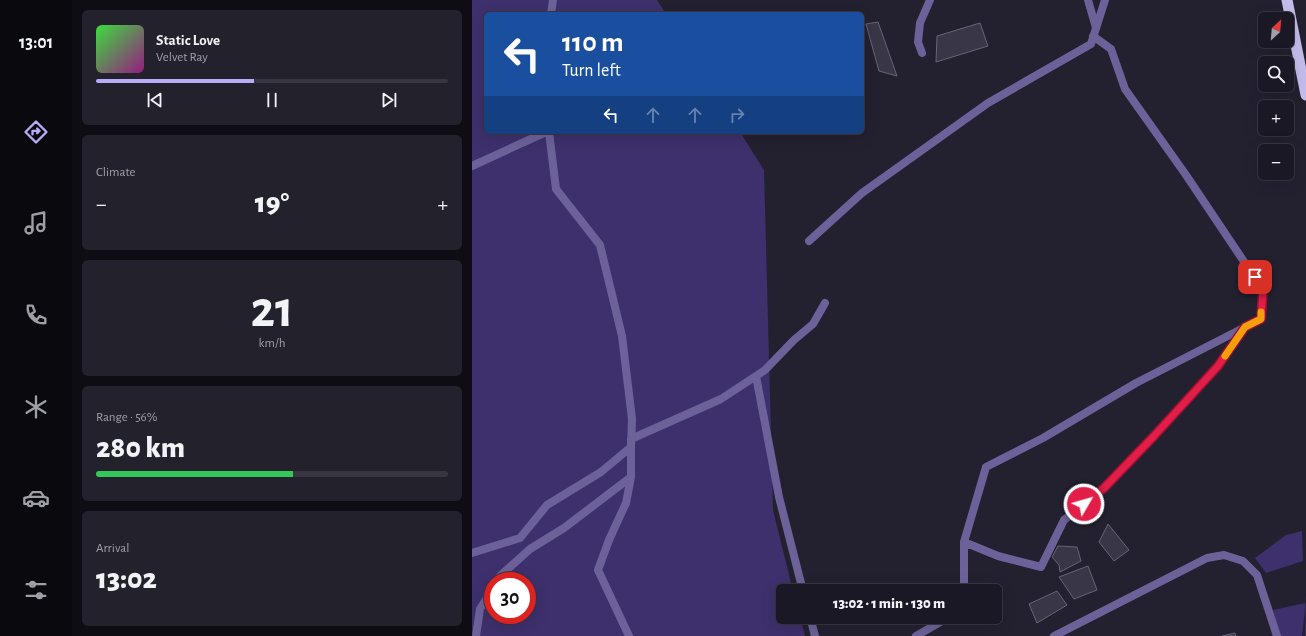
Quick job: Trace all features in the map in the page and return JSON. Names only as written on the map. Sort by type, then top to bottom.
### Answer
[{"type":"highway","points":[[1288,0],[1306,95]]},
{"type":"street","points":[[551,12],[553,0]]},
{"type":"street","points":[[922,53],[918,42],[920,23],[930,0]]},
{"type":"street","points":[[964,584],[964,542],[986,467],[1042,438],[1136,383],[1261,319],[1263,290],[1186,175],[1125,89],[1111,49],[1095,32],[1088,0]]},
{"type":"street","points":[[809,240],[862,193],[936,139],[988,103],[1091,44],[1105,0]]},
{"type":"street","points":[[472,166],[542,134]]},
{"type":"street","points":[[549,134],[556,189],[600,245],[622,336],[632,419],[631,478],[626,503],[609,540],[598,570],[629,636]]},
{"type":"street","points":[[631,440],[721,398],[765,370],[794,340],[813,324],[825,303]]},
{"type":"street","points":[[964,542],[998,556],[1041,567],[1064,520],[1104,488],[1154,436],[1218,366],[1245,327]]},
{"type":"street","points":[[756,376],[779,497],[801,584]]},
{"type":"street","points":[[472,553],[520,538],[547,505],[601,472],[631,447],[631,440]]},
{"type":"street","points":[[504,572],[530,549],[564,528],[631,478]]},
{"type":"street","points":[[1054,636],[1207,558],[1224,555],[1243,561],[1257,575],[1277,636]]},
{"type":"street","points":[[476,636],[480,608],[484,602]]},
{"type":"street","points":[[812,624],[815,636]]},
{"type":"street","points":[[916,636],[937,624]]},
{"type":"shaded area","points":[[472,0],[657,0],[665,12],[484,12],[484,134],[741,134],[764,170],[773,510],[791,584],[776,584],[776,624],[802,624],[805,636],[472,636]]},
{"type":"shaded area","points":[[1302,531],[1303,561],[1266,573],[1255,558],[1286,535]]},
{"type":"shaded area","points":[[1305,594],[1306,636],[1305,609],[1302,636],[1280,636],[1273,610],[1305,603]]},
{"type":"building","points":[[878,22],[897,76],[879,71],[866,24]]},
{"type":"building","points":[[980,23],[988,46],[936,62],[937,36]]},
{"type":"building","points":[[1108,524],[1129,550],[1114,561],[1099,542]]},
{"type":"building","points":[[1058,546],[1077,547],[1081,561],[1060,572],[1059,565],[1052,557]]},
{"type":"building","points":[[1088,566],[1097,590],[1074,599],[1059,577]]},
{"type":"building","points":[[1057,591],[1067,605],[1037,623],[1029,604]]},
{"type":"building","points":[[1235,633],[1236,636],[1222,636]]},
{"type":"slow traffic","points":[[1225,356],[1245,327],[1261,319],[1261,312]]},
{"type":"route","points":[[1084,504],[1104,488],[1218,366],[1245,327],[1261,319],[1263,290],[1255,277]]}]
